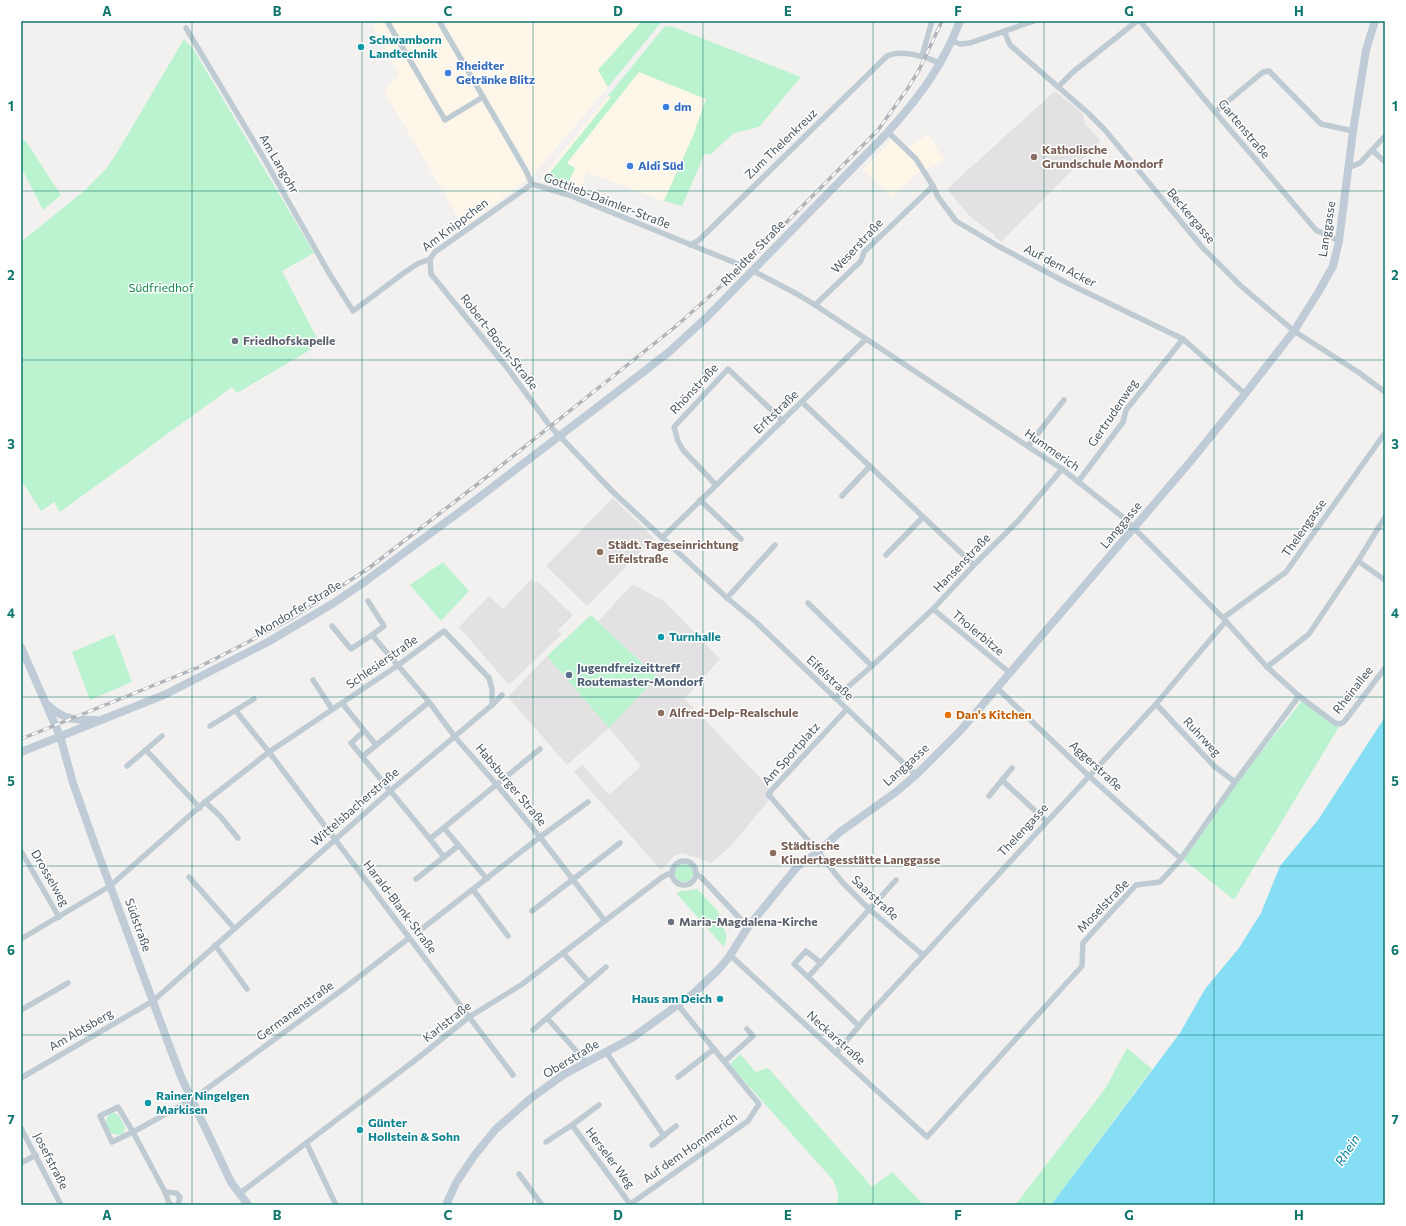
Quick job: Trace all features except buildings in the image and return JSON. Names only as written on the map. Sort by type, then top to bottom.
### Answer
[{"type":"street","points":[[387,21],[445,120],[483,97]]},
{"type":"street","name":"Gottlieb-Daimler-Straße","points":[[439,21],[525,169],[532,184],[569,195],[738,264]]},
{"type":"street","points":[[932,21],[922,56],[940,64]]},
{"type":"street","name":"Rheidter Straße","points":[[559,436],[637,378],[707,318],[888,132],[924,89],[940,64],[960,21]]},
{"type":"street","points":[[952,41],[960,44],[967,44],[1034,21]]},
{"type":"street","points":[[1058,87],[1073,72],[1138,21]]},
{"type":"street","name":"Gartenstraße","points":[[1138,21],[1316,230],[1339,241]]},
{"type":"street","name":"Langgasse","points":[[730,955],[748,927],[797,867],[818,852],[840,832],[896,792],[916,775],[961,730],[1133,529],[1245,394],[1294,331],[1320,291],[1333,266],[1339,241],[1353,131],[1366,50],[1375,21]]},
{"type":"street","name":"Am Langohr","points":[[186,28],[262,155],[352,311]]},
{"type":"street","name":"Beckergasse","points":[[1004,31],[1010,45],[1088,113],[1105,130],[1203,248],[1241,286],[1294,331],[1358,372],[1385,392]]},
{"type":"street","name":"Zum Thelenkreuz","points":[[689,245],[698,241],[887,56],[895,54],[922,56]]},
{"type":"street","points":[[1215,112],[1263,72],[1269,70],[1321,124],[1353,131]]},
{"type":"street","name":"Auf dem Acker","points":[[888,132],[916,159],[938,196],[956,221],[998,246],[1067,283],[1183,339],[1245,394]]},
{"type":"street","points":[[1348,168],[1360,163],[1385,136]]},
{"type":"street","points":[[1372,150],[1385,162]]},
{"type":"street","name":"Am Knippchen","points":[[352,311],[417,264],[430,259],[435,252],[532,184]]},
{"type":"street","name":"Weserstraße","points":[[815,305],[861,261],[864,252],[933,186]]},
{"type":"street","name":"Robert-Bosch-Straße","points":[[430,259],[431,274],[508,369],[559,436]]},
{"type":"street","name":"Hummerich","points":[[754,270],[757,274],[797,294],[815,305],[1062,469],[1124,518],[1133,529],[1225,619],[1267,666],[1299,696]]},
{"type":"street","name":"Erftstraße","points":[[663,537],[866,339]]},
{"type":"street","name":"Gertrudenweg","points":[[1078,482],[1123,422],[1126,410],[1183,339]]},
{"type":"street","name":"Rhönstraße","points":[[716,485],[683,450],[678,441],[674,427],[728,369],[783,421]]},
{"type":"street","points":[[1028,446],[1064,400]]},
{"type":"street","points":[[802,402],[974,565]]},
{"type":"street","name":"Thelengasse","points":[[836,1053],[923,955],[1156,704],[1225,619],[1286,572],[1385,433]]},
{"type":"street","name":"Eifelstraße","points":[[559,436],[612,491],[727,598],[756,622],[916,775]]},
{"type":"street","name":"Mondorfer Straße","points":[[21,752],[164,695],[268,642],[363,583],[559,436]]},
{"type":"street","points":[[842,496],[870,466]]},
{"type":"street","name":"Hansenstraße","points":[[835,698],[933,609],[1019,520],[1062,469]]},
{"type":"street","points":[[700,500],[741,539]]},
{"type":"street","points":[[886,555],[923,517]]},
{"type":"street","points":[[1267,666],[1309,634],[1358,561],[1385,517]]},
{"type":"street","points":[[727,598],[775,545]]},
{"type":"street","points":[[1358,561],[1385,580]]},
{"type":"street","points":[[332,626],[351,649],[372,635],[384,626],[368,601]]},
{"type":"street","points":[[808,603],[872,666]]},
{"type":"street","name":"Tholerbitze","points":[[933,609],[1010,673]]},
{"type":"street","name":"Schlesierstraße","points":[[21,939],[110,886],[205,802],[269,752],[397,666],[444,631],[489,678],[492,689],[492,705]]},
{"type":"street","name":"Habsburger Straße","points":[[372,635],[455,737],[540,837],[605,921]]},
{"type":"street","name":"Südstraße","points":[[21,646],[60,736],[73,783],[182,1079],[193,1099],[231,1182],[248,1205]]},
{"type":"street","name":"Rheinallee","points":[[1299,696],[1334,722],[1340,724],[1344,722],[1385,668]]},
{"type":"street","points":[[314,680],[332,709]]},
{"type":"street","name":"Aggerstraße","points":[[997,688],[1089,776],[1181,859]]},
{"type":"street","name":"Wittelsbacherstraße","points":[[153,1001],[335,839],[502,695]]},
{"type":"street","name":"Moselstraße","points":[[927,1137],[1082,966],[1083,943],[1090,935],[1136,885],[1160,882],[1181,859],[1235,782],[1299,696]]},
{"type":"street","points":[[210,726],[254,699]]},
{"type":"street","points":[[363,756],[428,702]]},
{"type":"street","points":[[46,703],[57,714],[68,718],[81,720],[102,719]]},
{"type":"street","points":[[342,703],[376,745]]},
{"type":"street","name":"Ruhrweg","points":[[1156,704],[1214,766],[1235,782]]},
{"type":"street","name":"Am Sportplatz","points":[[818,852],[768,794],[847,709]]},
{"type":"street","points":[[236,711],[269,752]]},
{"type":"street","points":[[364,731],[351,743],[444,857]]},
{"type":"street","points":[[127,766],[162,736]]},
{"type":"street","points":[[430,839],[540,749]]},
{"type":"street","points":[[146,750],[200,808]]},
{"type":"street","name":"Harald-Blank-Straße","points":[[269,752],[513,1075]]},
{"type":"street","points":[[989,796],[1012,768]]},
{"type":"street","points":[[1002,780],[1046,821]]},
{"type":"street","points":[[205,802],[220,816],[238,838]]},
{"type":"street","points":[[423,928],[474,890],[540,837],[588,802]]},
{"type":"street","points":[[444,828],[487,879]]},
{"type":"street","points":[[532,911],[620,843]]},
{"type":"street","points":[[416,880],[458,846]]},
{"type":"street","name":"Drosselweg","points":[[21,851],[59,916]]},
{"type":"street","name":"Saarstraße","points":[[818,852],[842,882],[869,909],[923,955]]},
{"type":"street","name":"Karlstraße","points":[[239,1194],[307,1144],[469,1017],[521,984],[661,878],[668,874],[672,874],[675,864],[685,861],[690,862],[696,874],[702,877],[748,927]]},
{"type":"street","points":[[672,874],[676,882],[684,885],[692,882],[696,874]]},
{"type":"street","points":[[189,877],[234,928]]},
{"type":"street","points":[[808,977],[896,880]]},
{"type":"street","points":[[474,890],[508,936]]},
{"type":"street","name":"Germanenstraße","points":[[133,1132],[193,1099],[342,990],[409,938]]},
{"type":"street","points":[[215,945],[247,989]]},
{"type":"street","points":[[821,963],[806,951],[794,964],[859,1026]]},
{"type":"street","points":[[563,953],[589,982]]},
{"type":"street","name":"Neckarstraße","points":[[730,955],[927,1137]]},
{"type":"street","name":"Oberstraße","points":[[446,1205],[456,1183],[470,1161],[495,1130],[530,1099],[563,1075],[632,1038],[678,1005],[719,969],[730,955]]},
{"type":"street","points":[[533,1030],[606,967]]},
{"type":"street","points":[[21,1010],[68,983]]},
{"type":"street","name":"Am Abtsberg","points":[[21,1078],[153,1001]]},
{"type":"street","points":[[678,1005],[725,1061],[753,1036],[747,1030]]},
{"type":"street","points":[[547,1018],[587,1063]]},
{"type":"street","points":[[678,1076],[714,1049]]},
{"type":"street","points":[[606,1052],[664,1136]]},
{"type":"street","name":"Auf dem Hommerich","points":[[630,1204],[748,1121],[759,1104],[725,1061]]},
{"type":"street","name":"Herseler Weg","points":[[546,1142],[599,1105]]},
{"type":"street","points":[[133,1132],[112,1142],[100,1116],[118,1107],[133,1132],[165,1192],[169,1204],[172,1205]]},
{"type":"street","name":"Herseler Weg","points":[[572,1125],[630,1204]]},
{"type":"street","points":[[652,1145],[676,1126]]},
{"type":"street","name":"Josefstraße","points":[[21,1128],[61,1205]]},
{"type":"street","points":[[307,1144],[336,1205]]},
{"type":"street","points":[[21,1163],[36,1156]]},
{"type":"street","points":[[519,1174],[542,1205]]},
{"type":"street","points":[[165,1192],[176,1193],[180,1197],[178,1205]]},
{"type":"shaded area","points":[[370,21],[642,21],[598,70],[608,87],[533,175],[464,227],[384,91],[399,75]]},
{"type":"shaded area","points":[[639,72],[706,99],[693,136],[664,201],[587,172],[578,194],[540,180],[608,96]]},
{"type":"shaded area","name":"Katholische Grundschule Mondorf","points":[[1055,91],[1083,114],[1085,124],[1101,141],[999,244],[1001,241],[995,238],[995,235],[974,220],[947,189]]},
{"type":"shaded area","points":[[928,134],[944,160],[916,174],[892,197],[863,170],[896,135],[908,147]]},
{"type":"shaded area","name":"Städt. Tageseinrichtung Eifelstraße","points":[[613,498],[654,538],[587,606],[546,566]]},
{"type":"shaded area","points":[[531,579],[535,583],[537,581],[573,615],[558,630],[562,634],[509,685],[459,627],[489,596],[503,609]]},
{"type":"shaded area","name":"Alfred-Delp-Realschule","points":[[633,584],[665,602],[720,659],[685,699],[774,794],[731,846],[711,863],[683,853],[674,856],[661,870],[574,772],[582,764],[609,795],[641,766],[609,728],[657,677],[598,621]]},
{"type":"shaded area","points":[[547,656],[609,728],[567,765],[508,697]]},
{"type":"green space","points":[[642,21],[662,21],[608,87],[598,70]]},
{"type":"green space","points":[[671,26],[801,77],[759,127],[734,133],[710,155],[705,153],[682,206],[664,201],[693,136],[706,99],[639,72],[567,163],[575,168],[566,189],[544,180],[611,97],[608,96],[664,27]]},
{"type":"green space","name":"Südfriedhof","points":[[184,39],[194,50],[314,253],[282,271],[320,344],[237,393],[232,387],[60,512],[54,502],[41,511],[21,480],[21,242],[85,190],[106,169]]},
{"type":"green space","points":[[25,140],[61,195],[43,210],[21,167],[21,143]]},
{"type":"green space","points":[[443,562],[469,591],[441,621],[410,585]]},
{"type":"green space","points":[[591,615],[657,677],[609,728],[547,656]]},
{"type":"green space","points":[[114,634],[132,682],[90,700],[72,652]]},
{"type":"green space","points":[[1302,701],[1339,727],[1234,900],[1179,856]]},
{"type":"green space","points":[[684,864],[690,867],[693,873],[690,879],[684,882],[678,879],[675,873],[678,867]]},
{"type":"green space","points":[[697,889],[717,910],[727,936],[724,947],[677,894],[677,892]]},
{"type":"green space","points":[[1127,1048],[1152,1069],[1051,1205],[1015,1205],[1105,1089]]},
{"type":"green space","points":[[740,1054],[756,1072],[767,1068],[771,1071],[872,1187],[892,1172],[924,1205],[837,1205],[838,1193],[833,1180],[731,1066],[731,1063]]},
{"type":"green space","points":[[111,1113],[115,1113],[119,1116],[125,1127],[124,1133],[119,1135],[115,1134],[108,1129],[107,1121],[108,1116]]},
{"type":"water","name":"Rhein","points":[[1385,717],[1385,1205],[1051,1205],[1180,1033],[1205,989],[1239,948],[1261,913],[1280,866],[1318,820]]},
{"type":"railway","points":[[21,739],[199,667],[287,621],[369,568],[488,476],[675,327],[738,271],[878,130],[919,70],[942,21]]},
{"type":"place","name":"Schwamborn Landtechnik","points":[[361,47]]},
{"type":"place","name":"Rheidter Getränke Blitz","points":[[448,73]]},
{"type":"place","name":"dm","points":[[666,107]]},
{"type":"place","name":"Katholische Grundschule Mondorf","points":[[1034,157]]},
{"type":"place","name":"Aldi Süd","points":[[630,166]]},
{"type":"place","name":"Friedhofskapelle","points":[[235,341]]},
{"type":"place","name":"Städt. Tageseinrichtung Eifelstraße","points":[[600,552]]},
{"type":"place","name":"Turnhalle","points":[[661,637]]},
{"type":"place","name":"Jugendfreizeittreff Routemaster-Mondorf","points":[[569,675]]},
{"type":"place","name":"Alfred-Delp-Realschule","points":[[661,713]]},
{"type":"place","name":"Dan's Kitchen","points":[[948,715]]},
{"type":"place","name":"Städtische Kindertagesstätte Langgasse","points":[[773,853]]},
{"type":"place","name":"Maria-Magdalena-Kirche","points":[[671,922]]},
{"type":"place","name":"Haus am Deich","points":[[720,999]]},
{"type":"place","name":"Rainer Ningelgen Markisen","points":[[148,1103]]},
{"type":"place","name":"Günter Hollstein & Sohn","points":[[360,1130]]}]
